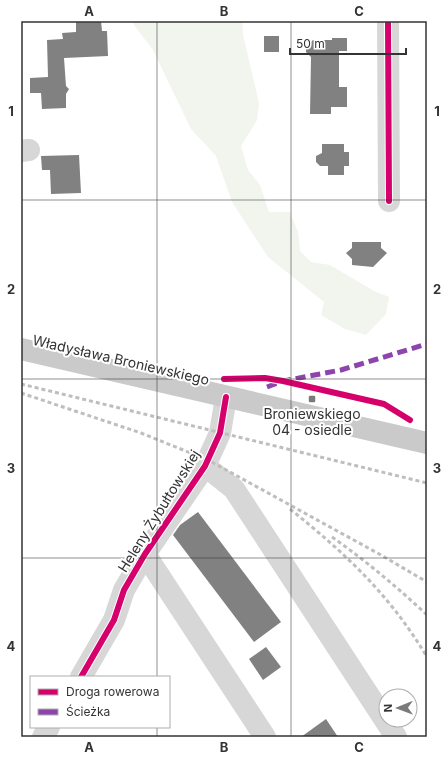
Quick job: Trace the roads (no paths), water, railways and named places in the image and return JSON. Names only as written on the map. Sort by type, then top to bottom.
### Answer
[{"type":"main road","name":"Władysława Broniewskiego","points":[[21,349],[427,443]]},
{"type":"street","points":[[388,21],[389,201]]},
{"type":"street","name":"Heleny Żybułtowskiej","points":[[82,676],[114,620],[124,590],[145,554],[205,466],[220,432],[226,397]]},
{"type":"street","points":[[205,466],[234,489],[396,737]]},
{"type":"street","points":[[145,554],[265,737]]},
{"type":"street","points":[[43,737],[48,728]]},
{"type":"railway","points":[[21,384],[427,483]]},
{"type":"railway","points":[[21,393],[141,433],[208,460],[381,555],[427,582]]},
{"type":"railway","points":[[290,509],[310,525],[365,576],[398,614],[427,657]]},
{"type":"railway","points":[[332,537],[381,574],[427,615]]},
{"type":"place","name":"Broniewskiego 04 - osiedle","points":[[312,399]]}]
